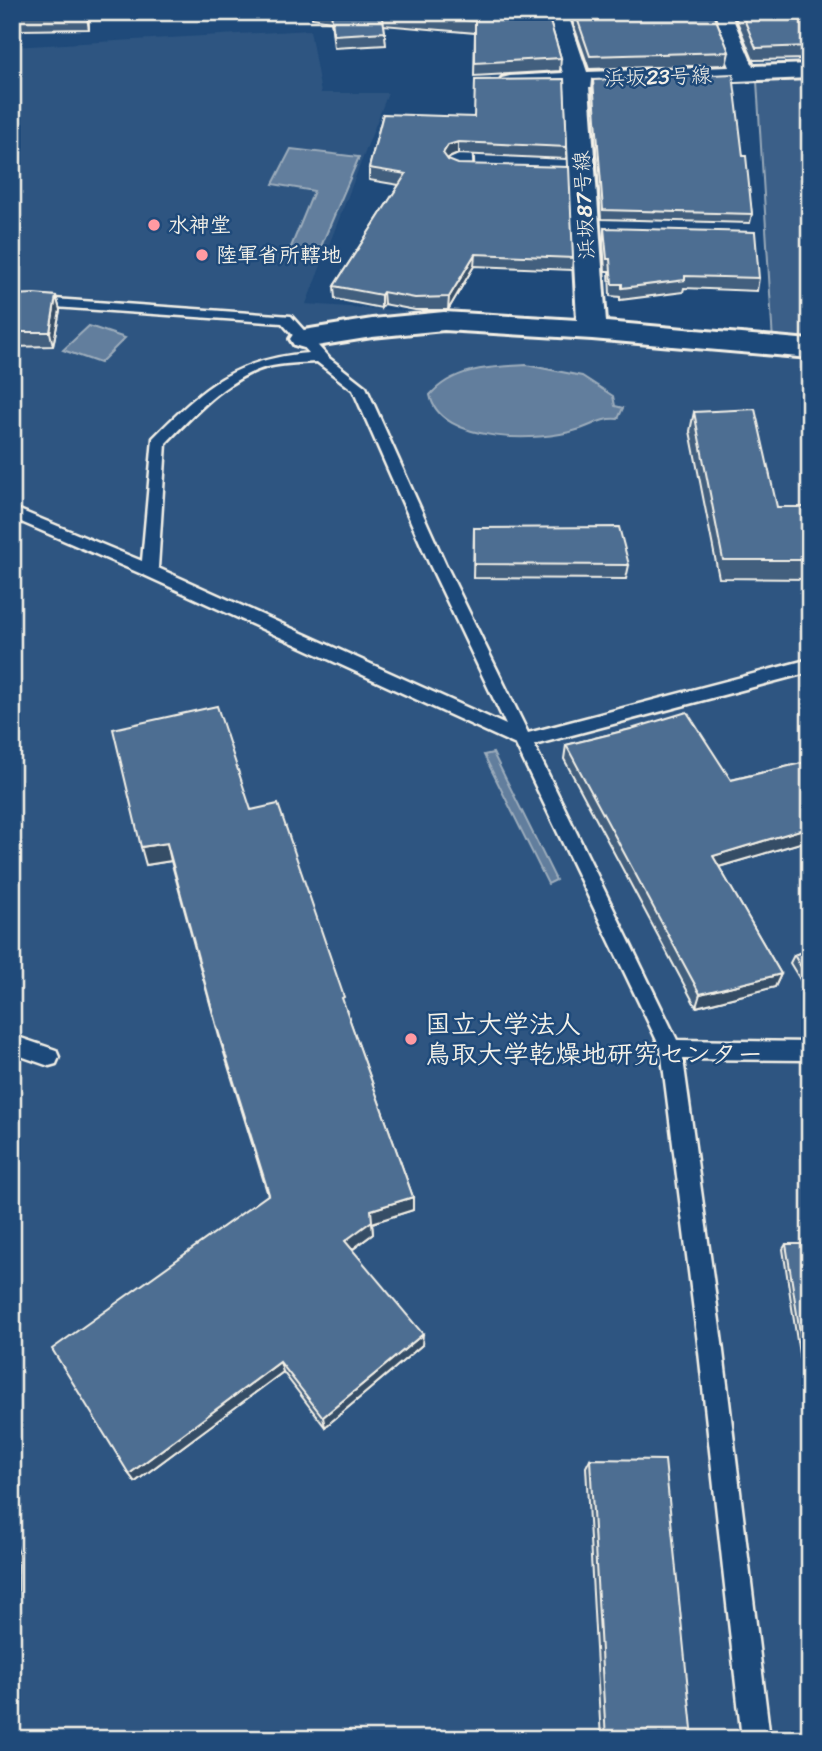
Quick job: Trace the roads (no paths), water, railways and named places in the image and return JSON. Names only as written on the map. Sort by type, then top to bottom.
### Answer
[{"type":"street","name":"浜坂23号線","points":[[556,12],[577,80],[810,71]]},
{"type":"street","points":[[719,12],[745,74]]},
{"type":"street","points":[[482,84],[577,80]]},
{"type":"street","name":"浜坂87号線","points":[[577,80],[592,330]]},
{"type":"street","points":[[458,165],[486,166]]},
{"type":"street","points":[[555,169],[582,170]]},
{"type":"street","points":[[586,230],[614,231]]},
{"type":"street","points":[[312,348],[372,327],[444,321],[592,330],[810,349]]},
{"type":"lane","points":[[12,300],[286,319],[312,348],[359,387],[437,563],[671,1049],[710,1343],[755,1739]]},
{"type":"lane","points":[[150,571],[158,442],[198,402],[250,368],[312,348]]},
{"type":"lane","points":[[12,512],[150,571],[524,741],[810,665]]},
{"type":"lane","points":[[12,1044],[49,1057]]},
{"type":"lane","points":[[671,1049],[810,1051]]},
{"type":"place","name":"水神堂","points":[[154,225]]},
{"type":"place","name":"陸軍省所轄地","points":[[202,255]]},
{"type":"place","name":"国立大学法人 鳥取大学乾燥地研究センター","points":[[411,1039]]}]
